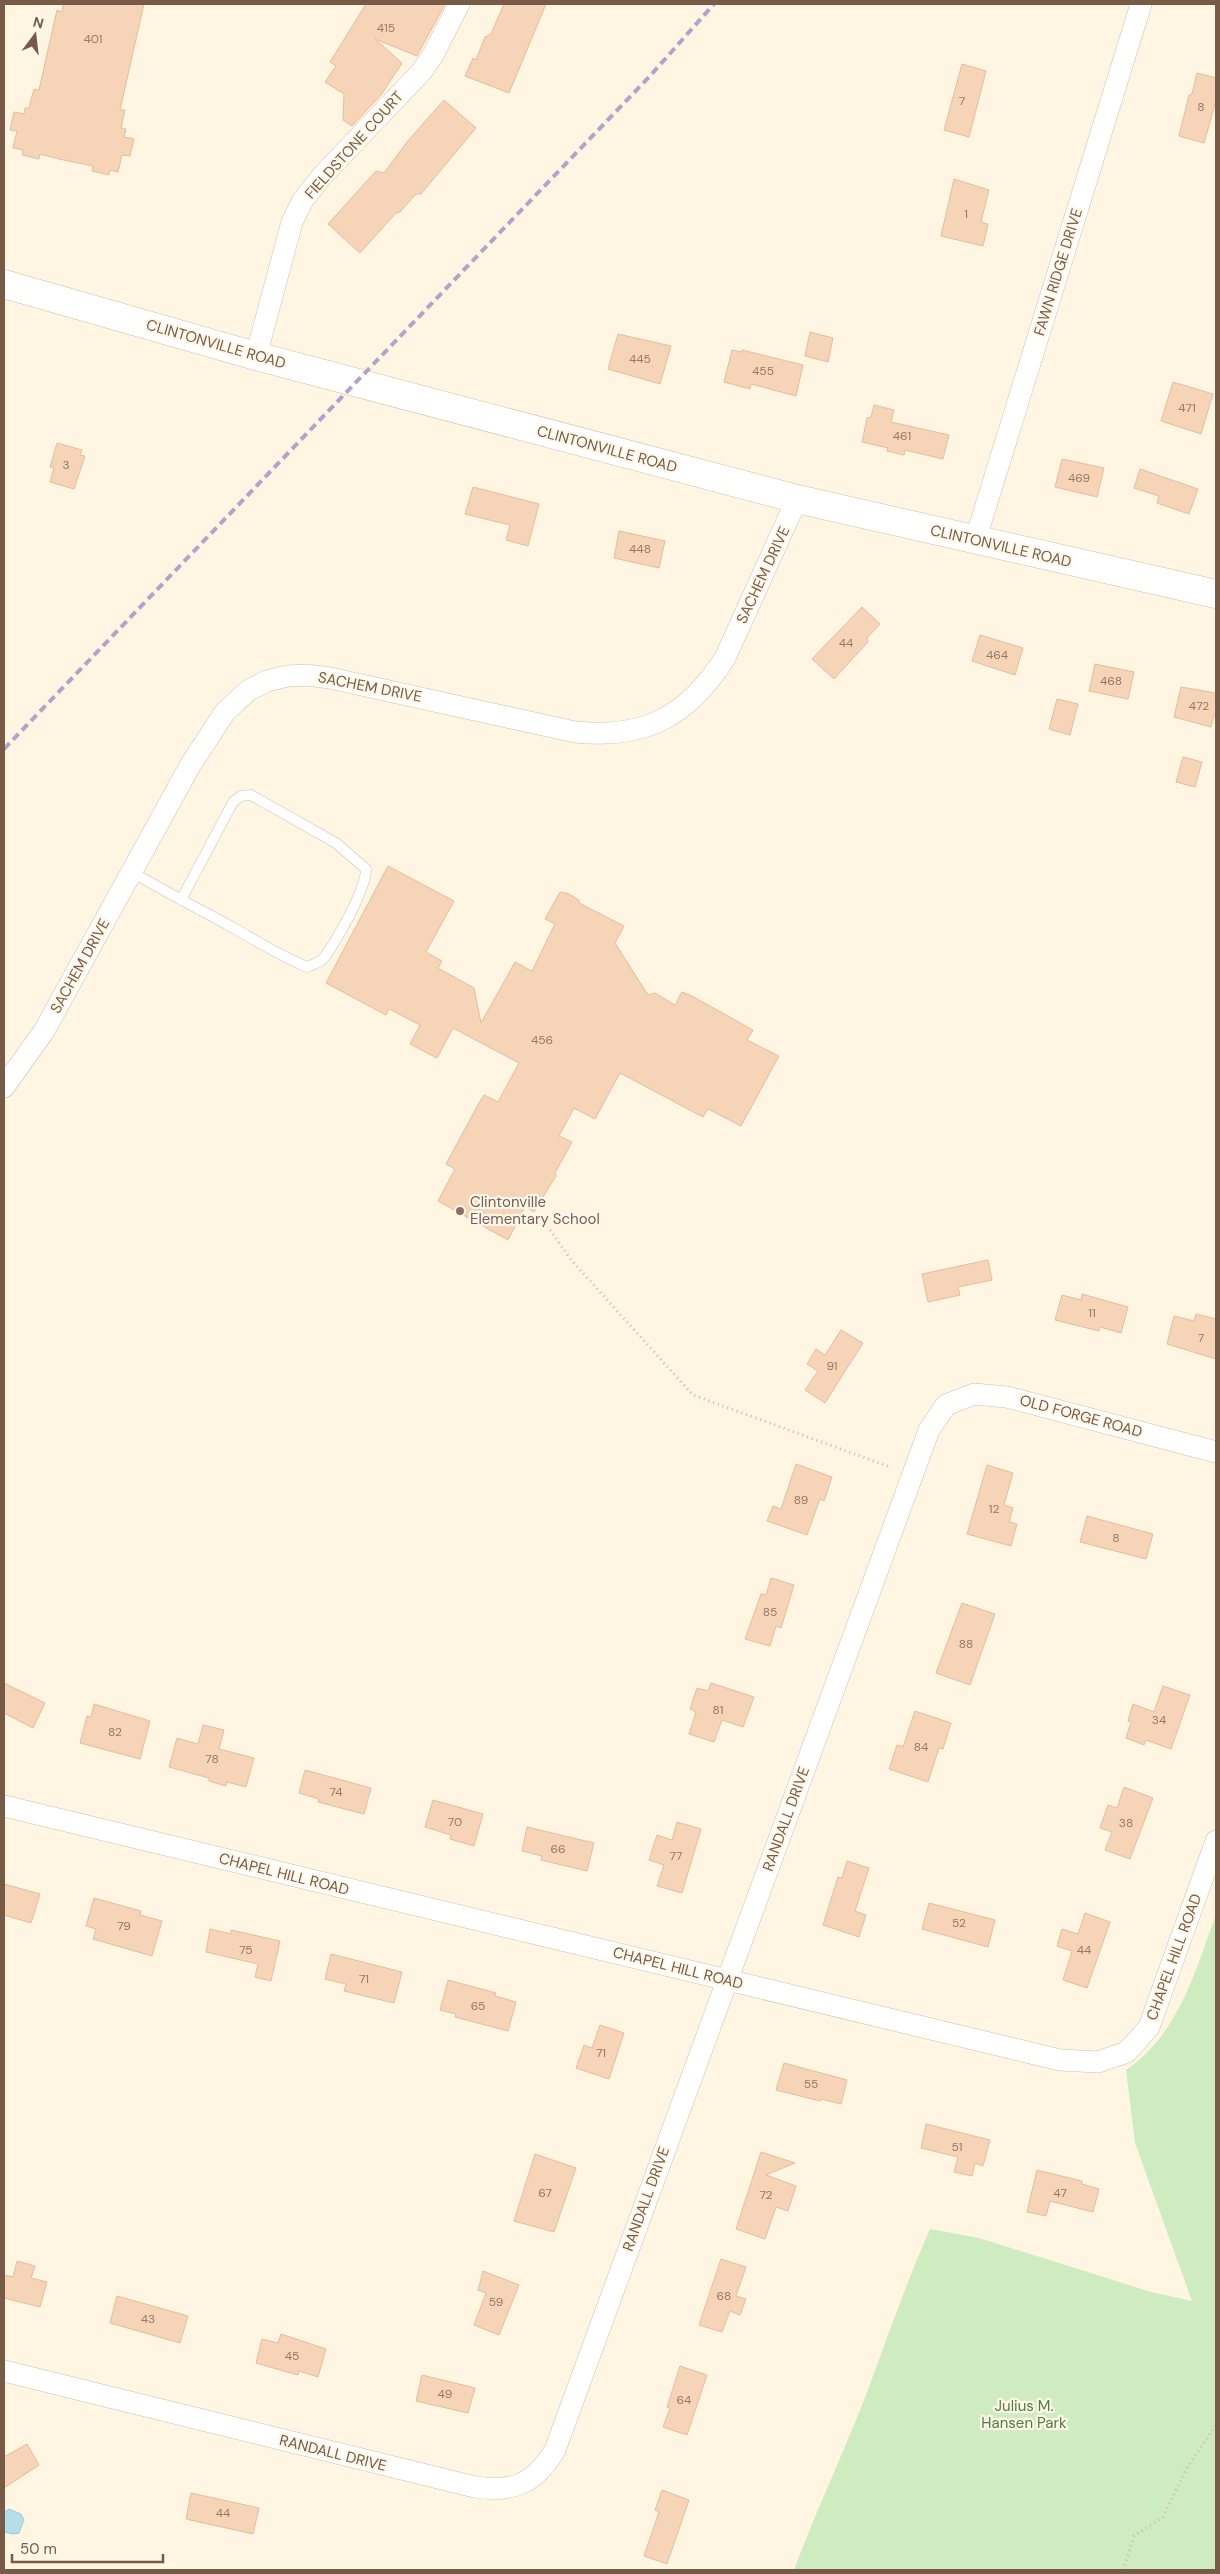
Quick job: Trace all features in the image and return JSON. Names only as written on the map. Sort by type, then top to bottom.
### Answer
[{"type":"main road","name":"CLINTONVILLE ROAD","points":[[4,284],[256,356],[797,499],[1216,594]]},
{"type":"street","name":"FIELDSTONE COURT","points":[[256,356],[292,222],[303,200],[323,175],[422,71],[433,55],[459,4]]},
{"type":"street","name":"FAWN RIDGE DRIVE","points":[[976,541],[1141,4]]},
{"type":"street","name":"SACHEM DRIVE","points":[[4,1087],[44,1031],[192,764],[225,712],[249,690],[268,681],[306,675],[330,678],[589,733],[622,733],[671,715],[697,695],[710,681],[725,658],[797,499]]},
{"type":"street","name":"OLD FORGE ROAD","points":[[946,1405],[974,1394],[1007,1397],[1216,1452]]},
{"type":"street","name":"RANDALL DRIVE","points":[[4,2371],[491,2490],[520,2485],[544,2467],[555,2450],[929,1430],[946,1405]]},
{"type":"street","name":"CHAPEL HILL ROAD","points":[[4,1806],[1060,2060],[1098,2062],[1128,2052],[1149,2027],[1216,1841]]},
{"type":"lane","points":[[132,872],[181,900],[276,953],[307,967],[323,960],[355,904],[366,878],[366,869],[336,843],[251,795],[241,796],[233,802],[181,900]]},
{"type":"path","points":[[550,1230],[572,1261],[693,1394],[890,1467]]},
{"type":"path","points":[[1123,2570],[1134,2536],[1163,2516],[1188,2466],[1216,2425]]},
{"type":"green space","name":"Julius M. Hansen Park","points":[[1216,1914],[1216,2570],[794,2570],[866,2395],[930,2229],[979,2238],[1151,2292],[1192,2301],[1135,2143],[1126,2070],[1144,2056],[1172,2020],[1192,1979]]},
{"type":"water","points":[[9,2509],[21,2514],[24,2520],[19,2533],[4,2532],[4,2512]]},
{"type":"building","points":[[63,4],[144,4],[120,110],[125,110],[121,128],[126,129],[124,137],[134,139],[130,156],[122,155],[118,172],[110,170],[109,175],[92,171],[93,166],[40,154],[39,159],[22,155],[23,150],[13,148],[17,131],[10,130],[14,112],[24,114],[25,108],[29,108],[34,89],[39,90],[57,10],[62,12]]},
{"type":"building","points":[[366,4],[445,4],[417,56],[375,39],[402,63],[381,95],[352,126],[343,120],[344,94],[325,82],[336,66],[330,62]]},
{"type":"building","points":[[504,4],[546,4],[509,93],[465,76],[473,58],[476,60],[485,37],[491,34]]},
{"type":"building","points":[[962,64],[986,71],[969,137],[944,130]]},
{"type":"building","points":[[1197,73],[1216,78],[1216,101],[1204,143],[1179,136],[1189,95],[1192,94]]},
{"type":"building","points":[[444,100],[476,128],[421,194],[416,194],[400,212],[396,213],[360,253],[328,224],[376,171],[384,173],[407,142]]},
{"type":"building","points":[[954,179],[989,190],[981,222],[988,224],[983,246],[941,236]]},
{"type":"building","points":[[810,332],[833,338],[828,362],[805,356]]},
{"type":"building","points":[[618,334],[671,346],[660,384],[608,369]]},
{"type":"building","points":[[732,350],[742,352],[742,350],[803,365],[796,396],[751,384],[750,389],[724,382]]},
{"type":"building","points":[[1173,382],[1213,394],[1201,434],[1161,421]]},
{"type":"building","points":[[874,405],[894,410],[891,422],[949,435],[943,459],[905,450],[904,455],[887,451],[888,448],[862,442],[867,418],[871,417]]},
{"type":"building","points":[[57,443],[82,450],[80,455],[85,456],[74,489],[50,482],[54,468],[50,467]]},
{"type":"building","points":[[1062,459],[1104,468],[1097,497],[1055,487]]},
{"type":"building","points":[[1140,469],[1198,489],[1189,514],[1157,503],[1159,496],[1134,488]]},
{"type":"building","points":[[473,487],[539,504],[528,546],[506,540],[510,525],[465,514]]},
{"type":"building","points":[[619,531],[665,541],[659,568],[614,558]]},
{"type":"building","points":[[862,607],[880,624],[867,638],[868,642],[834,679],[812,659]]},
{"type":"building","points":[[980,635],[1023,648],[1015,675],[972,661]]},
{"type":"building","points":[[1095,664],[1134,672],[1128,699],[1089,691]]},
{"type":"building","points":[[1181,687],[1216,693],[1216,716],[1214,715],[1211,727],[1174,717]]},
{"type":"building","points":[[1057,699],[1078,704],[1070,735],[1049,729]]},
{"type":"building","points":[[1183,757],[1202,762],[1195,787],[1176,782]]},
{"type":"building","points":[[388,866],[454,901],[426,952],[442,961],[438,968],[474,988],[481,1023],[515,962],[532,971],[555,924],[545,919],[560,892],[569,894],[579,900],[579,903],[624,926],[615,943],[648,995],[655,993],[675,1005],[682,992],[690,995],[753,1030],[747,1040],[779,1056],[741,1126],[708,1109],[703,1117],[620,1073],[595,1119],[574,1108],[559,1136],[572,1142],[555,1173],[556,1176],[534,1212],[525,1207],[508,1240],[438,1201],[455,1169],[446,1164],[479,1103],[484,1095],[498,1102],[519,1063],[453,1028],[437,1058],[410,1044],[420,1025],[389,1009],[386,1015],[326,983]]},
{"type":"building","points":[[988,1260],[992,1280],[958,1287],[960,1295],[928,1302],[922,1274]]},
{"type":"building","points":[[1082,1294],[1128,1307],[1121,1333],[1100,1327],[1099,1331],[1055,1320],[1062,1295],[1081,1300]]},
{"type":"building","points":[[1196,1314],[1216,1319],[1216,1359],[1167,1344],[1174,1316],[1194,1321]]},
{"type":"building","points":[[841,1330],[863,1343],[825,1403],[805,1390],[818,1371],[807,1364],[816,1349],[825,1355]]},
{"type":"building","points":[[796,1464],[832,1477],[824,1501],[820,1499],[807,1535],[767,1521],[773,1506],[781,1509]]},
{"type":"building","points":[[987,1465],[1013,1473],[1004,1505],[1013,1508],[1009,1522],[1017,1524],[1011,1546],[967,1534]]},
{"type":"building","points":[[1087,1516],[1153,1534],[1146,1559],[1080,1542]]},
{"type":"building","points":[[771,1578],[794,1585],[781,1628],[776,1626],[770,1646],[745,1639],[761,1594],[766,1595]]},
{"type":"building","points":[[962,1603],[995,1614],[970,1685],[936,1673]]},
{"type":"building","points":[[4,1683],[45,1703],[33,1728],[4,1713]]},
{"type":"building","points":[[711,1683],[754,1697],[743,1727],[722,1720],[714,1742],[689,1734],[696,1712],[690,1709],[697,1688],[708,1691]]},
{"type":"building","points":[[1163,1686],[1190,1695],[1171,1749],[1146,1740],[1144,1745],[1126,1738],[1131,1722],[1128,1721],[1133,1704],[1154,1712]]},
{"type":"building","points":[[94,1704],[150,1721],[140,1759],[80,1743],[87,1716],[91,1717]]},
{"type":"building","points":[[915,1711],[951,1723],[943,1749],[939,1748],[928,1782],[889,1769],[897,1745],[903,1747]]},
{"type":"building","points":[[203,1725],[224,1730],[219,1749],[254,1758],[246,1787],[227,1782],[226,1786],[209,1781],[209,1778],[169,1767],[177,1738],[198,1744]]},
{"type":"building","points":[[305,1770],[371,1788],[364,1814],[318,1802],[319,1799],[299,1793]]},
{"type":"building","points":[[1124,1787],[1153,1798],[1130,1859],[1105,1850],[1112,1832],[1100,1828],[1108,1805],[1117,1808]]},
{"type":"building","points":[[433,1800],[483,1814],[474,1846],[450,1839],[451,1835],[425,1827]]},
{"type":"building","points":[[677,1822],[701,1829],[682,1893],[657,1886],[664,1865],[649,1860],[657,1835],[672,1840]]},
{"type":"building","points":[[527,1827],[594,1843],[587,1871],[541,1860],[542,1856],[522,1851]]},
{"type":"building","points":[[847,1861],[869,1868],[855,1911],[866,1915],[859,1937],[823,1925],[838,1877],[842,1878]]},
{"type":"building","points":[[4,1884],[40,1894],[31,1923],[4,1915]]},
{"type":"building","points":[[94,1898],[141,1911],[140,1915],[162,1921],[152,1956],[93,1939],[96,1929],[86,1926]]},
{"type":"building","points":[[929,1903],[995,1920],[988,1947],[922,1929]]},
{"type":"building","points":[[1085,1913],[1110,1922],[1087,1988],[1063,1980],[1072,1951],[1057,1946],[1062,1929],[1078,1934]]},
{"type":"building","points":[[210,1929],[231,1934],[231,1930],[280,1941],[271,1981],[255,1977],[258,1964],[206,1952]]},
{"type":"building","points":[[331,1954],[402,1972],[394,2003],[344,1991],[346,1984],[325,1979]]},
{"type":"building","points":[[448,1980],[496,1993],[495,1996],[516,2002],[508,2031],[455,2017],[456,2014],[440,2010]]},
{"type":"building","points":[[600,2025],[624,2033],[609,2079],[576,2068],[584,2045],[592,2048]]},
{"type":"building","points":[[784,2063],[847,2080],[841,2104],[776,2090]]},
{"type":"building","points":[[926,2124],[990,2140],[983,2166],[975,2163],[972,2176],[954,2172],[958,2157],[921,2148]]},
{"type":"building","points":[[761,2152],[795,2163],[766,2175],[796,2186],[788,2211],[776,2207],[765,2239],[736,2229]]},
{"type":"building","points":[[535,2154],[576,2168],[554,2232],[514,2221]]},
{"type":"building","points":[[1037,2170],[1082,2181],[1082,2184],[1099,2189],[1093,2212],[1050,2201],[1046,2216],[1027,2212]]},
{"type":"building","points":[[721,2259],[746,2267],[736,2296],[746,2299],[740,2315],[730,2311],[722,2332],[699,2325]]},
{"type":"building","points":[[17,2261],[35,2266],[31,2278],[47,2282],[40,2307],[4,2298],[4,2275],[13,2277]]},
{"type":"building","points":[[483,2271],[519,2285],[499,2335],[474,2325],[486,2293],[478,2290]]},
{"type":"building","points":[[117,2296],[188,2316],[180,2343],[110,2323]]},
{"type":"building","points":[[281,2334],[326,2349],[318,2377],[299,2371],[298,2375],[256,2363],[262,2339],[278,2343]]},
{"type":"building","points":[[680,2366],[707,2375],[687,2435],[663,2427],[670,2408],[667,2407]]},
{"type":"building","points":[[422,2375],[475,2388],[468,2413],[416,2401]]},
{"type":"building","points":[[27,2444],[39,2465],[4,2488],[4,2457]]},
{"type":"building","points":[[662,2490],[689,2500],[667,2564],[644,2556],[659,2512],[655,2510]]},
{"type":"building","points":[[191,2493],[259,2508],[253,2534],[186,2519]]},
{"type":"railway","points":[[4,749],[650,76],[714,4]]},
{"type":"place","name":"Clintonville Elementary School","points":[[460,1211]]}]
